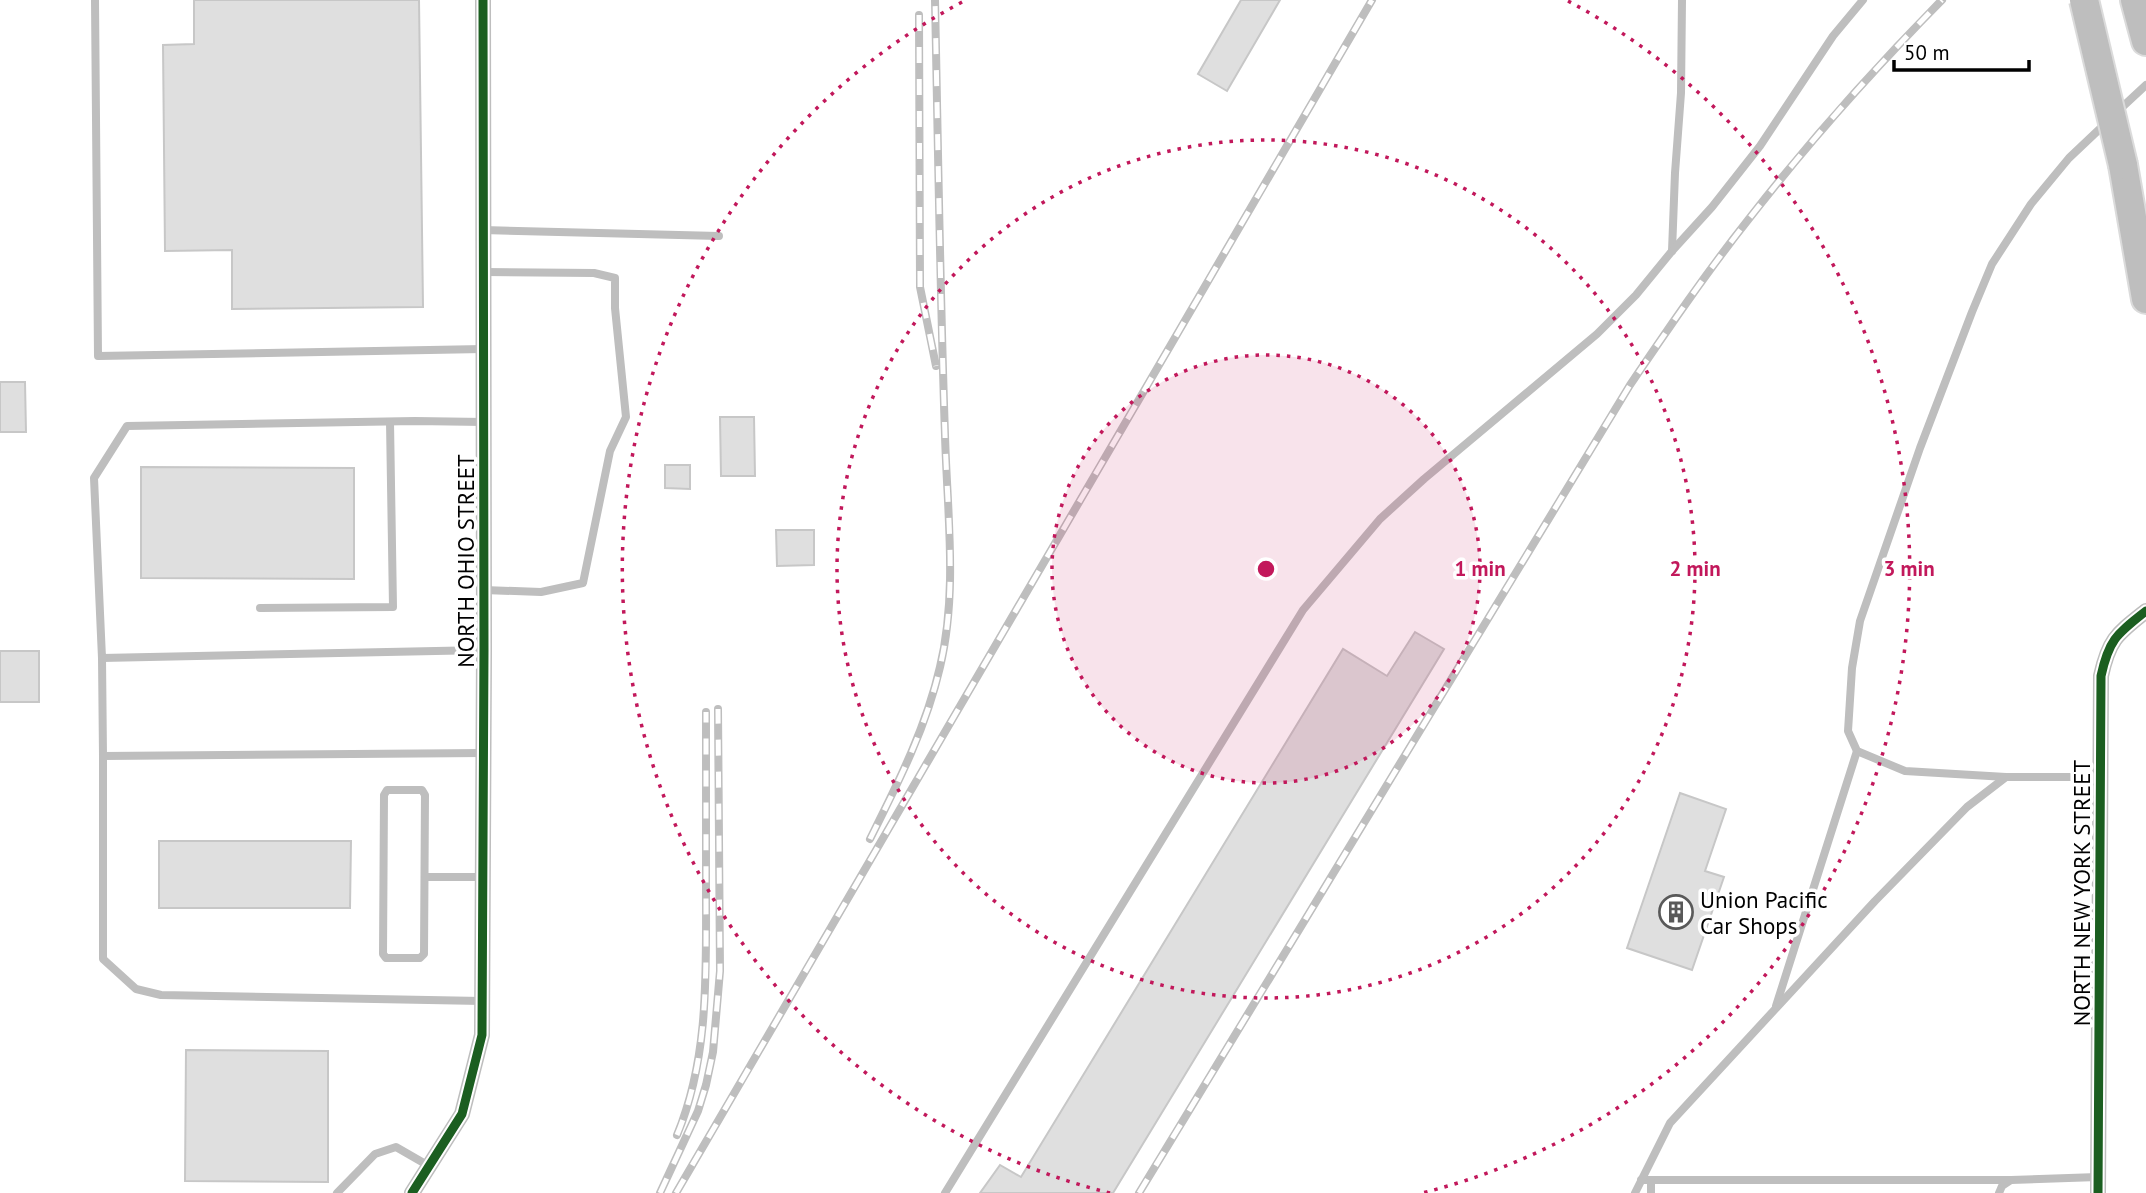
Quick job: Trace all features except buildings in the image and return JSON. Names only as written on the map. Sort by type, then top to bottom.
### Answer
[{"type":"highway","points":[[2084,0],[2123,165],[2146,299]]},
{"type":"highway","points":[[2135,0],[2146,41]]},
{"type":"street","name":"NORTH OHIO STREET","points":[[412,1193],[459,1119],[482,1035],[483,0]]},
{"type":"street","name":"NORTH NEW YORK STREET","points":[[2098,1185],[2101,676],[2106,653],[2119,632],[2146,611]]},
{"type":"lane","points":[[95,0],[98,356],[483,349]]},
{"type":"lane","points":[[1672,251],[1681,93],[1682,0]]},
{"type":"lane","points":[[945,1193],[1303,610],[1380,519],[1597,334],[1636,295],[1760,146],[1833,36],[1863,0]]},
{"type":"lane","points":[[1775,1009],[1857,751],[1849,732],[1853,668],[1860,621],[1920,448],[1982,288],[2009,235],[2053,176],[2146,85]]},
{"type":"lane","points":[[483,230],[719,236]]},
{"type":"lane","points":[[483,272],[594,273],[615,278],[615,308],[625,416],[610,451],[583,583],[541,592],[484,590]]},
{"type":"lane","points":[[260,608],[393,607],[390,422]]},
{"type":"lane","points":[[482,1001],[161,995],[136,989],[103,959],[102,658],[94,478],[127,426],[484,422]]},
{"type":"lane","points":[[102,658],[484,650]]},
{"type":"lane","points":[[1857,751],[1905,771],[2006,777],[2101,777]]},
{"type":"lane","points":[[103,756],[484,753]]},
{"type":"lane","points":[[1634,1193],[1670,1123],[1875,901],[1967,807],[2006,777]]},
{"type":"lane","points":[[387,790],[422,790],[425,795],[425,877],[424,954],[420,958],[386,958],[383,954],[384,795],[387,790]]},
{"type":"lane","points":[[425,877],[483,877]]},
{"type":"lane","points":[[337,1193],[375,1154],[396,1147],[429,1166]]},
{"type":"lane","points":[[1641,1180],[2011,1180],[2098,1185]]},
{"type":"lane","points":[[1651,1180],[1651,1193]]},
{"type":"lane","points":[[1999,1193],[2011,1180]]},
{"type":"railway","points":[[870,839],[901,776],[927,712],[940,667],[949,610],[950,551],[935,0]]},
{"type":"railway","points":[[676,1193],[1372,0]]},
{"type":"railway","points":[[1139,1193],[1630,385],[1702,281],[1771,191],[1842,107],[1942,0]]},
{"type":"railway","points":[[919,15],[920,287],[936,366]]},
{"type":"railway","points":[[660,1193],[698,1111],[713,1052],[720,971],[718,709]]},
{"type":"railway","points":[[677,1135],[695,1076],[704,1016],[706,712]]},
{"type":"cycle path","points":[[412,1193],[462,1114],[482,1035],[483,0]]},
{"type":"cycle path","points":[[2098,1193],[2101,676],[2111,645],[2146,611]]},
{"type":"place","name":"Union Pacific Car Shops","points":[[1676,912]]}]
